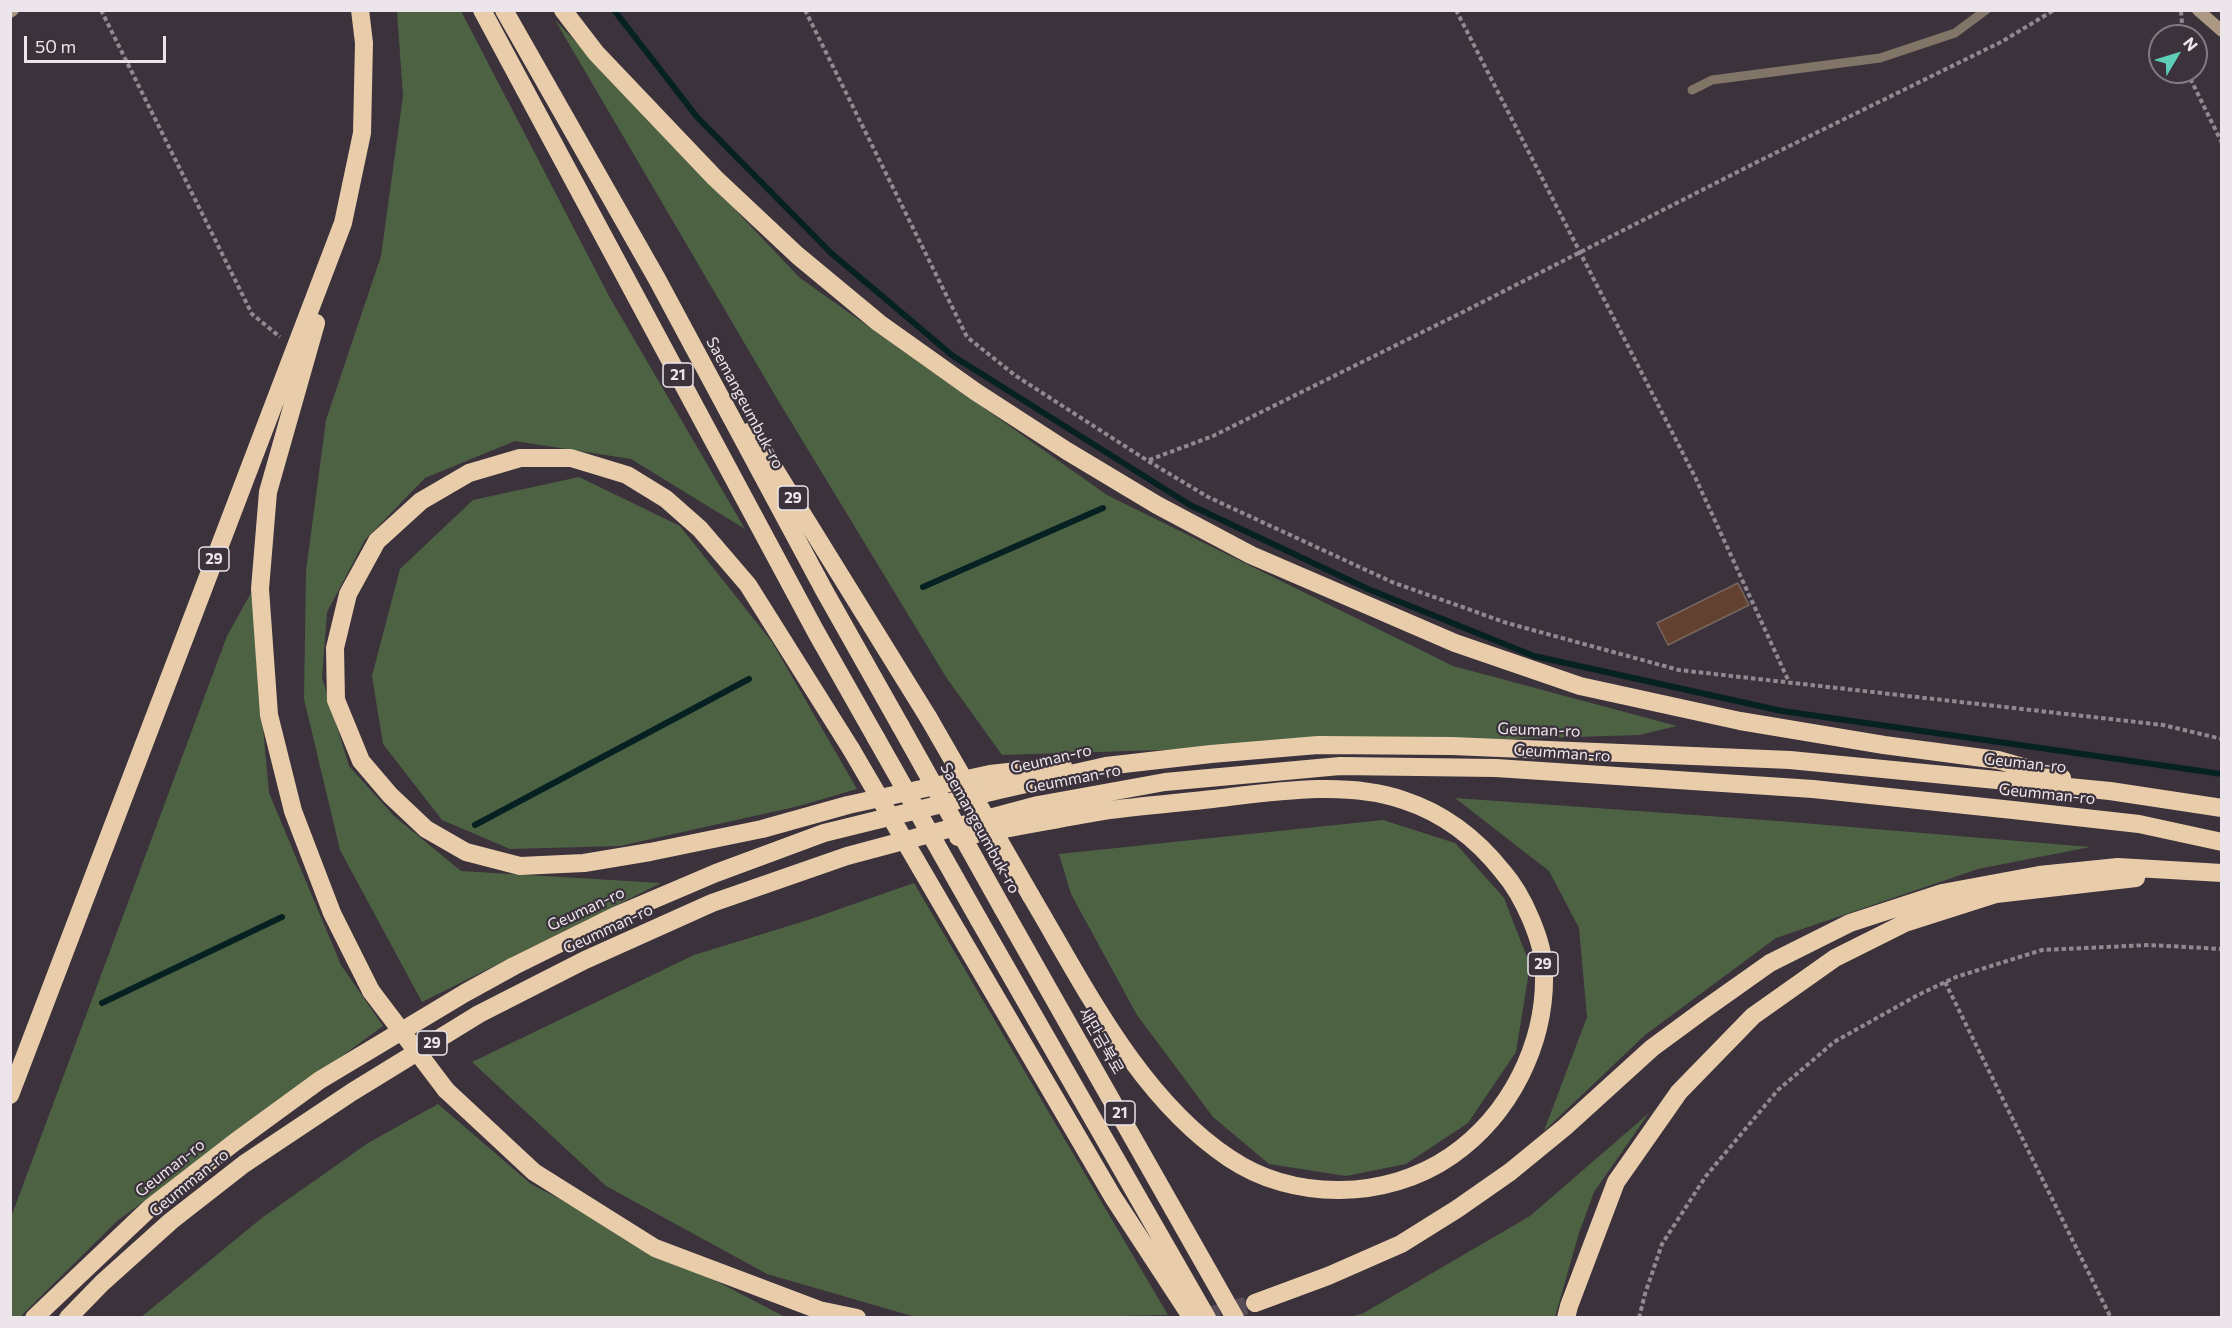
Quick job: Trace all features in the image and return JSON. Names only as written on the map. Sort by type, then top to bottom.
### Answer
[{"type":"highway","name":"29","points":[[10,1095],[343,223],[362,133],[364,43],[360,10]]},
{"type":"highway","name":"21","points":[[482,10],[816,632],[1207,1317]]},
{"type":"highway","name":"Saemangeumbuk-ro","points":[[504,10],[657,279],[825,592],[1003,909]]},
{"type":"highway","points":[[563,10],[596,53],[715,178],[797,255],[879,323],[976,392],[1066,451],[1157,505],[1251,555],[1455,643],[1580,686],[1740,721],[1884,745],[1998,760],[2110,791]]},
{"type":"highway","points":[[343,223],[268,492],[260,589],[269,715],[293,811],[332,913],[371,991],[447,1090],[534,1172],[655,1248],[819,1310],[857,1317]]},
{"type":"highway","name":"29","points":[[657,279],[928,717],[1031,896],[1109,1026],[1154,1089],[1189,1127],[1228,1158],[1258,1176],[1289,1185],[1330,1191],[1375,1188],[1413,1175],[1450,1156],[1482,1130],[1511,1094],[1531,1054],[1542,1008],[1544,969],[1533,924],[1514,884],[1486,850],[1445,818],[1402,799],[1358,791],[1292,789],[1107,811],[847,856]]},
{"type":"highway","points":[[1192,1317],[1113,1197],[959,934],[851,749],[748,585],[700,529],[666,499],[627,475],[571,458],[520,458],[469,473],[421,501],[377,541],[348,594],[335,648],[336,700],[362,761],[390,795],[426,829],[465,852],[520,866],[584,863],[650,852],[762,829],[848,805],[990,774],[1211,754]]},
{"type":"highway","name":"Geuman-ro","points":[[34,1317],[151,1207],[320,1080],[514,966],[615,916],[716,873],[824,833],[1106,766],[1318,745],[1452,746],[1639,753],[1790,760],[2110,791],[2222,808]]},
{"type":"highway","name":"Geumman-ro","points":[[68,1317],[171,1221],[244,1164],[352,1092],[479,1014],[585,960],[712,903],[847,856],[1038,805],[1165,782],[1340,766],[1496,768],[1813,789],[2139,824],[2222,842]]},
{"type":"highway","points":[[1255,1303],[1328,1276],[1401,1244],[1457,1209],[1510,1172],[1556,1135],[1652,1048],[1705,1009],[1770,963],[1850,923],[1942,893],[2039,875],[2118,867],[2222,874]]},
{"type":"highway","points":[[1566,1317],[1616,1182],[1679,1092],[1754,1016],[1835,958],[1905,923],[1996,894],[2128,878],[2222,874]]},
{"type":"highway","name":"새만금북로","points":[[1003,909],[1235,1317]]},
{"type":"street","points":[[2199,10],[2222,31]]},
{"type":"lane","points":[[1692,90],[1712,80],[1880,58],[1955,33],[1986,10]]},
{"type":"path","points":[[100,10],[252,314],[283,339]]},
{"type":"path","points":[[805,10],[967,337],[1016,376],[1148,461],[1208,496],[1392,582],[1507,623],[1680,670],[2163,725],[2222,738]]},
{"type":"path","points":[[1456,10],[1695,477],[1789,682]]},
{"type":"path","points":[[1148,461],[1213,436],[2003,41],[2054,10]]},
{"type":"path","points":[[2193,84],[2222,143]]},
{"type":"path","points":[[1639,1317],[1662,1244],[1707,1176],[1778,1090],[1834,1042],[1917,995],[1945,982],[2042,950],[2149,945],[2222,949]]},
{"type":"path","points":[[1945,982],[2111,1317]]},
{"type":"green space","points":[[397,11],[461,11],[610,298],[745,529],[631,459],[515,441],[425,478],[365,540],[327,612],[322,678],[349,766],[394,816],[461,871],[661,883],[422,1002],[340,850],[304,699],[306,571],[326,420],[381,256],[403,96]]},
{"type":"green space","points":[[555,20],[800,278],[1107,495],[1453,666],[1677,726],[1639,735],[1002,755],[946,677],[776,397]]},
{"type":"green space","points":[[579,477],[680,526],[772,642],[857,789],[799,806],[620,846],[510,849],[442,820],[383,744],[372,676],[400,569],[473,500]]},
{"type":"green space","points":[[251,593],[269,793],[341,965],[383,1026],[117,1221],[20,1317],[11,1317],[10,1220],[227,636]]},
{"type":"green space","points":[[1455,798],[1779,821],[2090,847],[1978,869],[1776,938],[1645,1035],[1544,1131],[1587,1017],[1579,928],[1549,871]]},
{"type":"green space","points":[[1383,820],[1455,843],[1504,898],[1530,965],[1516,1052],[1468,1123],[1406,1164],[1346,1176],[1269,1164],[1213,1117],[1137,1015],[1071,894],[1059,854]]},
{"type":"green space","points":[[914,883],[1168,1315],[912,1316],[767,1274],[606,1186],[472,1062],[694,955],[808,920]]},
{"type":"green space","points":[[438,1104],[531,1184],[785,1317],[140,1318],[263,1217],[368,1143]]},
{"type":"green space","points":[[1649,1113],[1594,1192],[1579,1233],[1555,1317],[1348,1317],[1362,1314],[1530,1216]]},
{"type":"building","points":[[1738,583],[1749,605],[1668,645],[1657,623]]},
{"type":"waterway","points":[[614,10],[697,117],[831,253],[953,356],[1190,505],[1368,589],[1534,656],[1782,711],[2222,774]]},
{"type":"waterway","points":[[923,587],[1103,508]]},
{"type":"waterway","points":[[475,825],[749,679]]},
{"type":"waterway","points":[[102,1003],[282,917]]},
{"type":"tunnel","points":[[1203,1318],[1255,1303]]}]
